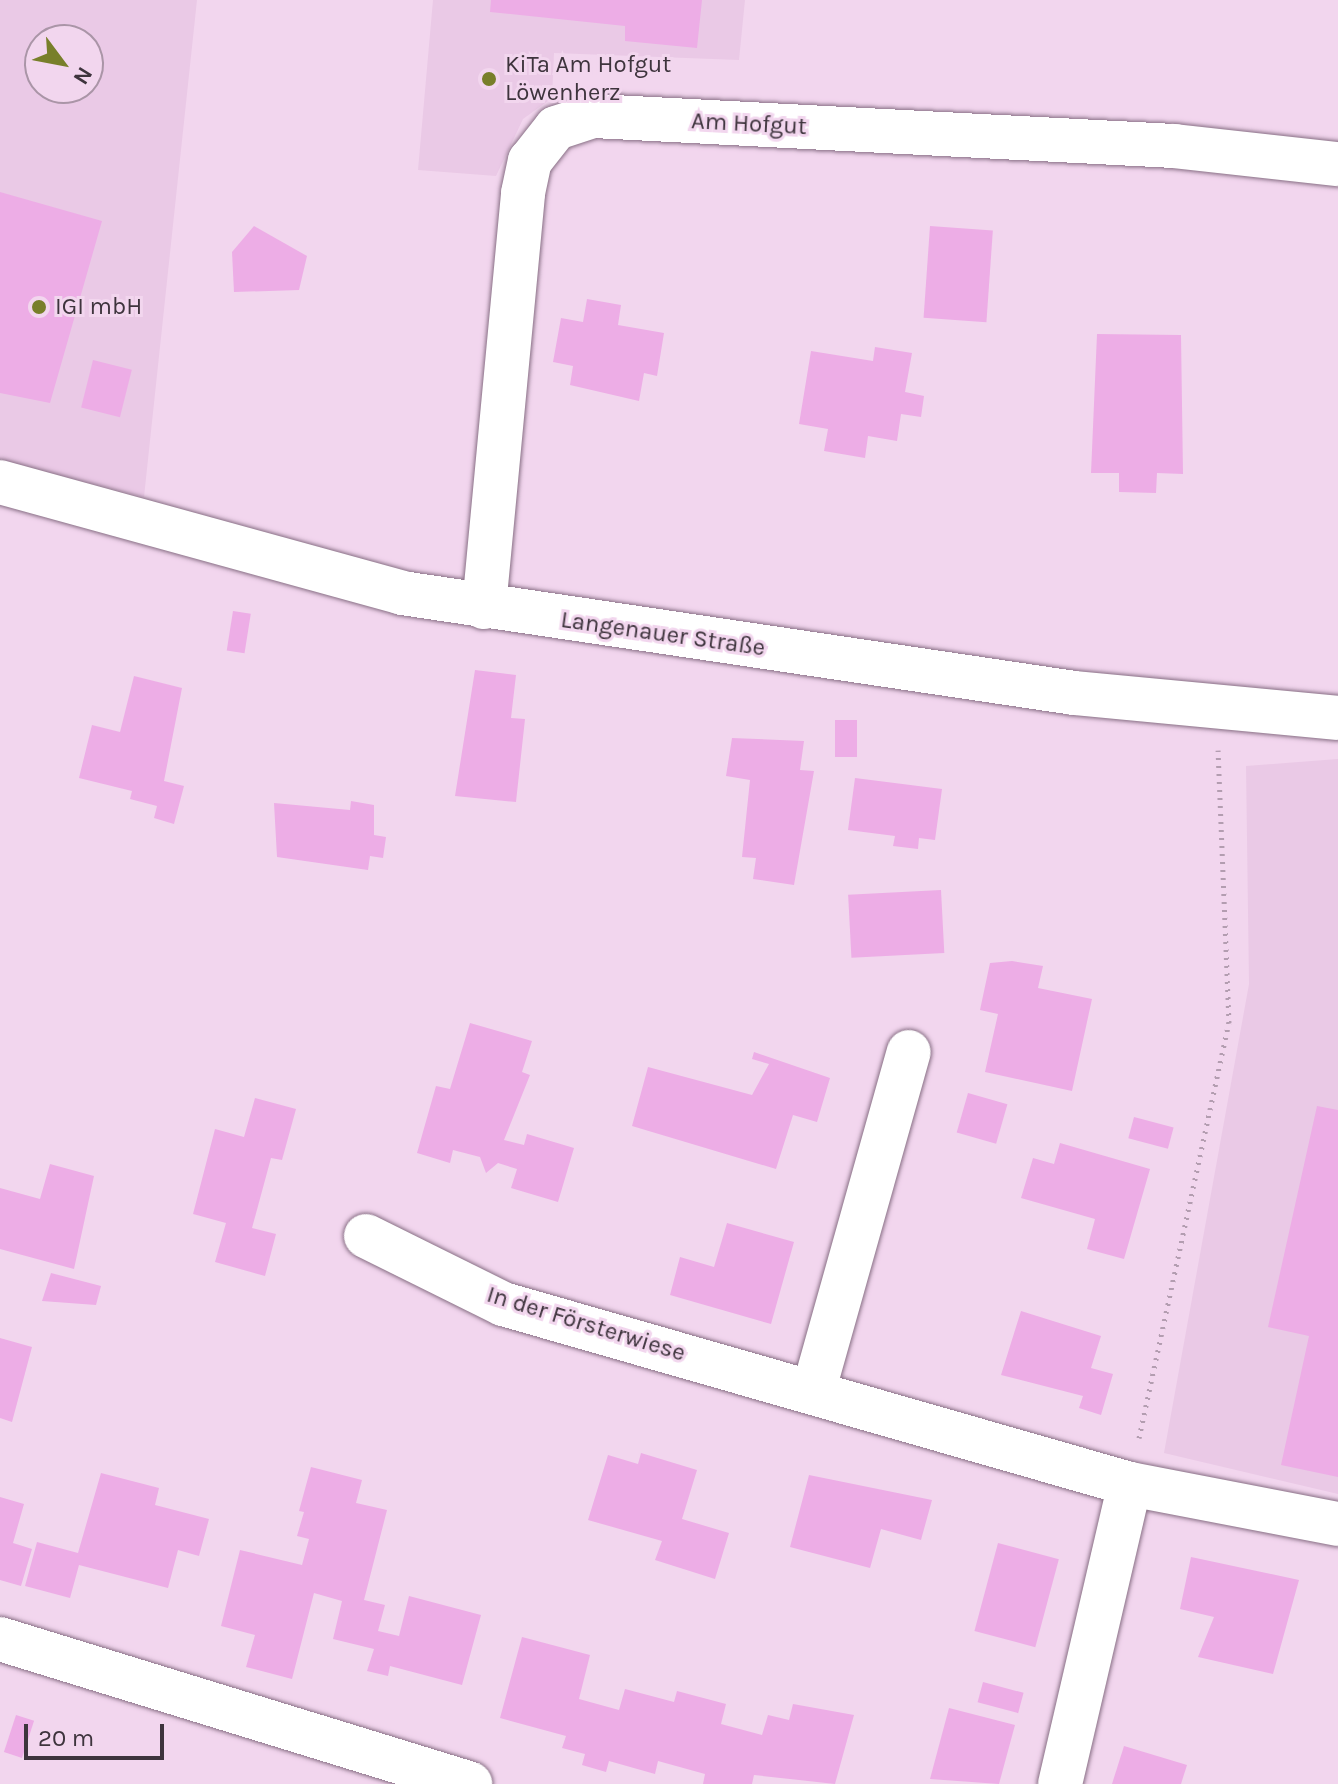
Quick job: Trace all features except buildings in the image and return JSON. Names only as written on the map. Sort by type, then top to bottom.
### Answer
[{"type":"street","name":"Am Hofgut","points":[[484,607],[523,193],[530,161],[556,128],[594,116],[1174,146],[1338,164]]},
{"type":"street","name":"Langenauer Straße","points":[[0,482],[333,575],[484,607],[1215,709],[1338,718]]},
{"type":"street","points":[[814,1389],[909,1052]]},
{"type":"street","name":"In der Försterwiese","points":[[366,1236],[503,1304],[814,1389],[1130,1484],[1338,1524]]},
{"type":"street","points":[[1060,1784],[1130,1484]]},
{"type":"street","points":[[0,1639],[470,1784]]},
{"type":"path","points":[[1130,1484],[1229,1023],[1215,709]]},
{"type":"shaded area","points":[[0,0],[197,0],[144,497],[0,460]]},
{"type":"shaded area","name":"KiTa Am Hofgut Löwenherz","points":[[433,0],[745,0],[739,60],[554,53],[552,98],[523,119],[496,176],[418,170]]},
{"type":"shaded area","points":[[1338,759],[1338,1494],[1164,1453],[1249,984],[1246,766]]},
{"type":"place","name":"KiTa Am Hofgut Löwenherz","points":[[489,79]]},
{"type":"place","name":"IGI mbH","points":[[39,307]]}]
